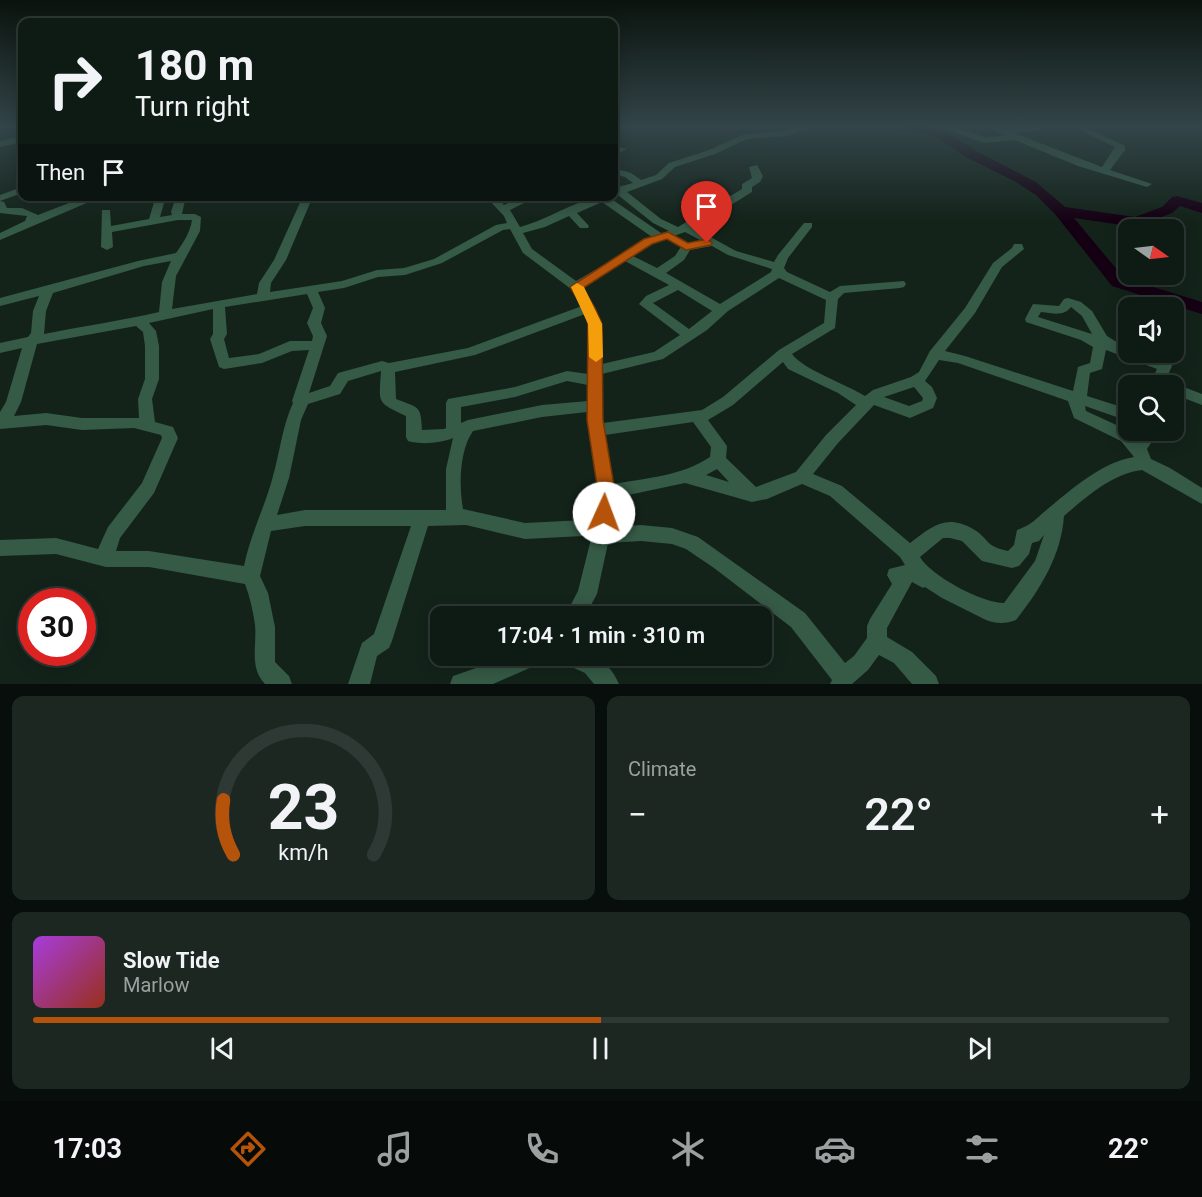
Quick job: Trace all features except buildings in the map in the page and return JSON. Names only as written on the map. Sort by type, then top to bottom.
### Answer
[{"type":"street","points":[[618,189],[659,177],[672,165],[695,158]]},
{"type":"street","points":[[1071,158],[1147,184]]},
{"type":"street","points":[[1104,171],[1114,158]]},
{"type":"street","points":[[576,287],[648,242],[673,233],[748,190],[746,186],[757,180],[758,176],[754,167]]},
{"type":"street","points":[[618,172],[628,175],[638,182]]},
{"type":"street","points":[[0,184],[11,194]]},
{"type":"street","points":[[0,198],[18,191]]},
{"type":"street","points":[[618,192],[673,233],[686,247]]},
{"type":"street","points":[[0,237],[86,201]]},
{"type":"street","points":[[154,221],[160,201]]},
{"type":"street","points":[[178,218],[176,212],[179,201]]},
{"type":"street","points":[[263,295],[265,283],[280,260],[306,201]]},
{"type":"street","points":[[495,201],[516,228],[527,251],[576,287],[589,308],[595,324],[595,406],[606,492],[601,535],[587,594],[580,606]]},
{"type":"street","points":[[503,209],[521,201]]},
{"type":"street","points":[[0,348],[263,295],[344,284],[377,274],[420,267],[438,261],[500,227],[516,228],[572,212],[595,201]]},
{"type":"street","points":[[612,201],[673,233],[712,243],[832,298]]},
{"type":"street","points":[[0,204],[4,211],[22,211],[33,215],[29,224]]},
{"type":"street","points":[[106,212],[107,248]]},
{"type":"street","points":[[572,212],[584,226]]},
{"type":"street","points":[[106,230],[154,221],[195,217],[198,222],[181,256],[175,263],[168,281],[165,315]]},
{"type":"street","points":[[388,369],[389,402],[414,413],[414,437],[447,435],[453,430],[453,403],[515,392],[567,376],[596,375],[658,356],[702,327],[720,310],[779,272],[808,225]]},
{"type":"street","points":[[686,247],[712,243]]},
{"type":"street","points":[[684,476],[752,495],[761,494],[802,477],[832,439],[869,401],[878,394],[916,381],[924,375],[935,354],[970,310],[997,265],[1018,249],[1018,246]]},
{"type":"street","points":[[658,273],[680,258],[686,247]]},
{"type":"street","points":[[0,302],[142,263],[181,256]]},
{"type":"street","points":[[625,257],[658,273],[720,310]]},
{"type":"street","points":[[597,430],[697,417],[728,401],[784,353],[830,325],[832,298],[840,290],[900,284]]},
{"type":"street","points":[[679,285],[650,299],[645,304],[688,335]]},
{"type":"street","points":[[279,684],[268,672],[265,662],[265,627],[258,593],[251,576],[264,525],[281,478],[293,420],[301,402],[298,401],[320,336],[314,323],[319,308],[311,289]]},
{"type":"street","points":[[0,422],[11,410],[21,383],[26,352],[39,333],[36,324],[41,303],[48,290]]},
{"type":"street","points":[[1118,348],[1107,345],[1092,325],[1086,310],[1080,305],[1068,302],[1062,310],[1037,307],[1031,319],[1086,337],[1100,345],[1097,366],[1083,370],[1077,398],[1079,414],[1118,431]]},
{"type":"street","points":[[219,304],[220,334],[217,339],[224,364],[262,358],[290,346],[317,345]]},
{"type":"street","points":[[298,401],[335,390],[343,377],[382,366],[388,369],[402,363],[469,352],[531,332],[589,308]]},
{"type":"street","points":[[139,321],[149,331],[152,346],[152,379],[145,399],[148,426]]},
{"type":"street","points":[[784,353],[793,366],[869,401],[910,412],[928,404],[930,398],[927,391],[916,381]]},
{"type":"street","points":[[935,354],[960,359],[1118,412]]},
{"type":"street","points":[[1184,393],[1202,400]]},
{"type":"street","points":[[463,402],[468,426]]},
{"type":"street","points":[[466,519],[456,515],[453,506],[455,465],[463,430],[468,426],[542,411],[595,406]]},
{"type":"street","points":[[606,492],[684,476],[709,468],[718,460],[719,446],[697,417]]},
{"type":"street","points":[[0,422],[46,419],[82,424],[134,422],[168,431],[170,438],[145,494],[111,540],[105,550],[106,559]]},
{"type":"street","points":[[1142,441],[1145,463]]},
{"type":"street","points":[[718,460],[752,495]]},
{"type":"street","points":[[906,550],[913,551],[940,530],[950,530],[968,535],[988,555],[1012,560],[1023,548],[1023,536],[1033,535],[1043,522],[1056,512],[1115,470],[1132,462],[1145,463],[1202,497]]},
{"type":"street","points":[[802,477],[836,491],[906,550],[918,571],[949,592]]},
{"type":"street","points":[[264,525],[304,518],[466,519],[525,531],[584,528],[601,535],[641,533],[672,536],[692,543],[721,562],[798,620],[842,681],[861,663],[877,640],[878,626],[903,583],[896,575],[917,573],[924,581],[993,614],[1009,613],[1038,578],[1055,532],[1056,512]]},
{"type":"street","points":[[359,684],[369,650],[382,641],[422,518]]},
{"type":"street","points":[[0,548],[56,546],[106,559],[149,559],[251,576]]},
{"type":"street","points":[[877,640],[880,645],[902,657],[917,676],[928,684]]},
{"type":"street","points":[[461,684],[512,666]]},
{"type":"street","points":[[592,666],[608,684]]},
{"type":"waterway","points":[[979,158],[1042,192],[1060,211]]},
{"type":"waterway","points":[[1060,211],[1136,222],[1167,210],[1177,200],[1202,208]]},
{"type":"waterway","points":[[1060,211],[1118,282],[1202,308]]},
{"type":"slow traffic","points":[[577,287],[595,324],[596,357]]},
{"type":"route","points":[[604,513],[606,492],[595,420],[595,324],[589,308],[576,287],[648,242],[668,235],[686,247],[707,243]]}]
